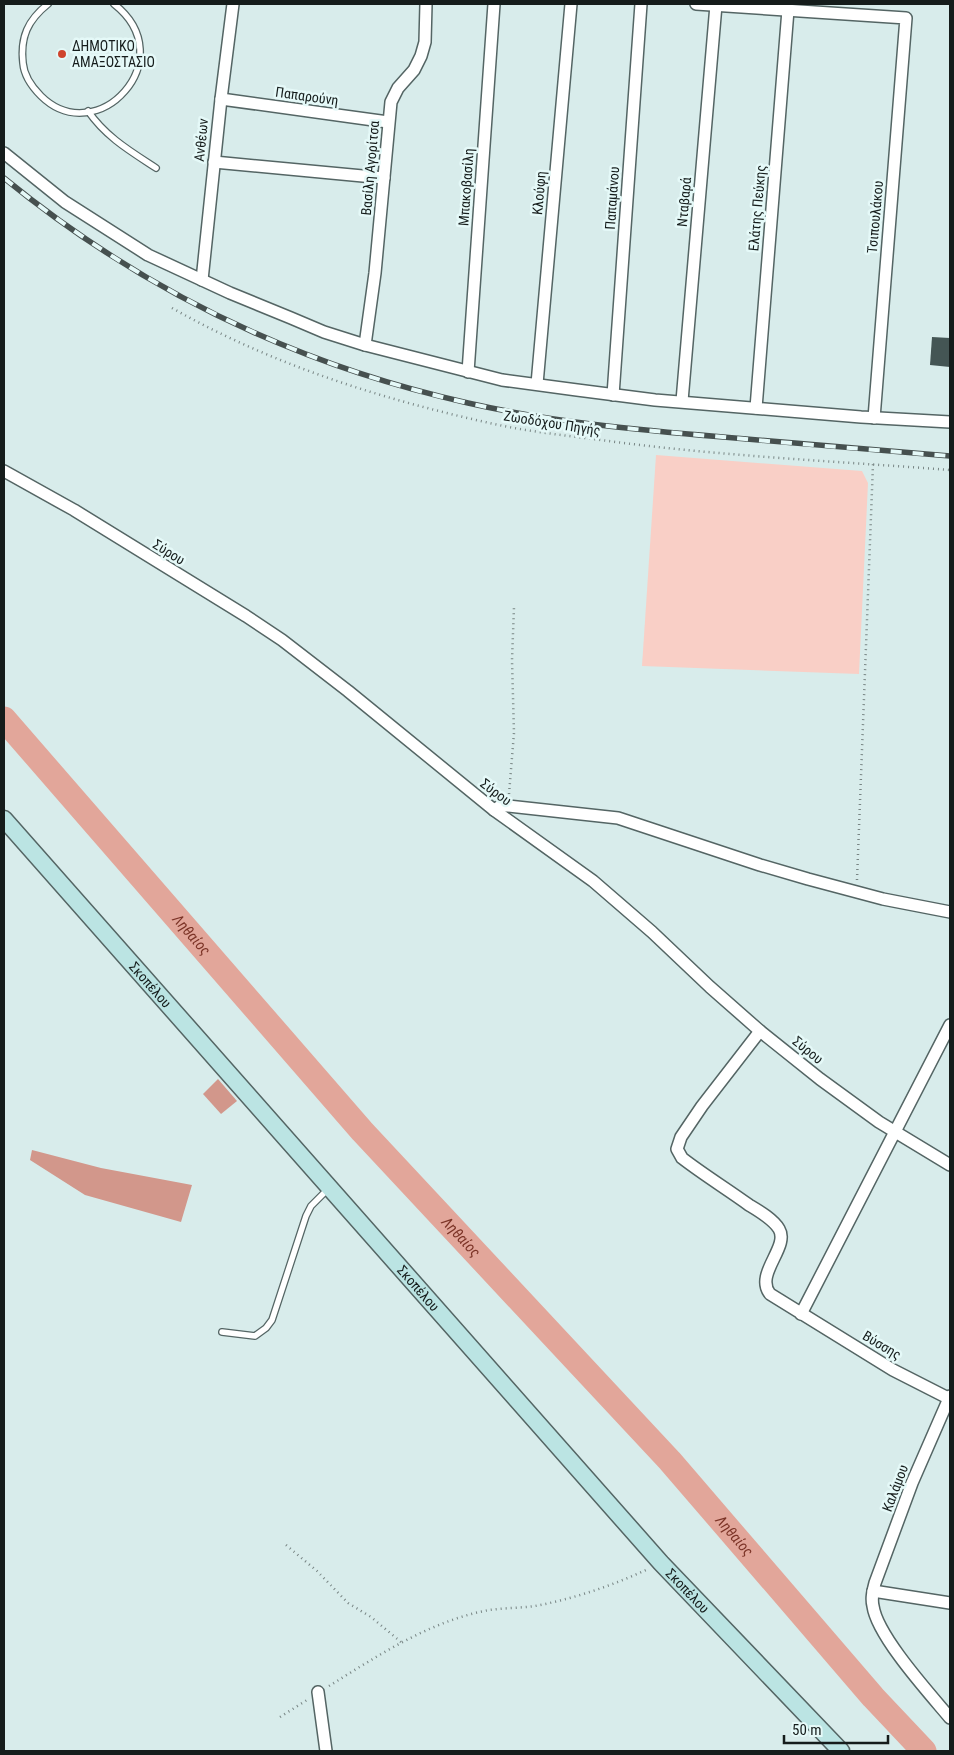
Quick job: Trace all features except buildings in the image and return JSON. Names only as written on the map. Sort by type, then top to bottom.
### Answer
[{"type":"main road","name":"Σκοπέλου","points":[[4,819],[661,1563],[841,1751]]},
{"type":"street","name":"Ανθέων","points":[[202,280],[233,4]]},
{"type":"street","name":"Βασίλη Αγορίτσα","points":[[365,345],[375,273],[391,102],[398,88],[414,70],[421,56],[425,42],[426,4]]},
{"type":"street","name":"Μπακοβασίλη","points":[[468,372],[494,4]]},
{"type":"street","name":"Κλούφη","points":[[537,384],[570,4]]},
{"type":"street","name":"Παπαμάνου","points":[[613,395],[641,4]]},
{"type":"street","points":[[696,4],[788,10]]},
{"type":"street","name":"Νταβαρά","points":[[682,401],[716,5]]},
{"type":"street","name":"Τσιπουλάκου","points":[[788,10],[906,18],[874,418]]},
{"type":"street","name":"Ελάτης Πεύκης","points":[[756,408],[788,10]]},
{"type":"street","name":"Παπαρούνη","points":[[221,99],[388,122]]},
{"type":"street","points":[[4,154],[65,202],[148,255],[316,328],[365,345],[502,380],[613,395],[874,418],[950,422]]},
{"type":"street","points":[[214,162],[384,178]]},
{"type":"street","name":"Σύρου","points":[[4,471],[74,510],[275,636],[348,692],[494,810],[600,886],[760,1031],[844,1097],[950,1165]]},
{"type":"street","points":[[494,810],[500,806],[508,806],[618,818],[760,865],[856,892],[950,912]]},
{"type":"street","points":[[801,1314],[950,1025]]},
{"type":"street","name":"Βύσσης","points":[[760,1031],[702,1106],[681,1138],[677,1149],[682,1158],[762,1214],[780,1230],[778,1248],[766,1278],[765,1286],[774,1297],[893,1370],[950,1398]]},
{"type":"street","name":"Καλάμου","points":[[873,1591],[912,1483],[950,1398]]},
{"type":"street","points":[[950,1603],[873,1591],[873,1608],[887,1637],[911,1671],[950,1718]]},
{"type":"street","points":[[318,1692],[326,1751]]},
{"type":"lane","points":[[48,4],[36,13],[26,30],[22,50],[24,70],[33,88],[47,102],[66,110],[88,111],[103,108],[120,98],[132,84],[139,66],[140,46],[135,28],[125,12],[114,4]]},
{"type":"lane","points":[[88,111],[98,125],[110,136],[156,168]]},
{"type":"lane","points":[[222,1332],[255,1336],[266,1328],[275,1311],[306,1216],[311,1206],[329,1188]]},
{"type":"path","name":"Ζωοδόχου Πηγής","points":[[172,308],[209,328],[304,370],[410,404],[487,423],[550,434],[641,446],[734,455],[950,470]]},
{"type":"path","points":[[856,892],[861,807],[873,464]]},
{"type":"path","points":[[508,806],[514,733],[512,660],[514,607]]},
{"type":"path","points":[[286,1545],[317,1571],[348,1603],[371,1617],[401,1642]]},
{"type":"path","points":[[280,1717],[401,1642],[449,1622],[489,1610],[535,1606],[591,1592],[661,1563]]},
{"type":"shaded area","points":[[656,455],[862,471],[868,483],[859,674],[642,666]]},
{"type":"shaded area","points":[[218,1079],[237,1101],[221,1114],[203,1094]]},
{"type":"shaded area","points":[[32,1150],[101,1168],[192,1185],[181,1222],[85,1195],[30,1160]]},
{"type":"waterway","name":"Ληθαίος","points":[[4,719],[362,1131],[670,1461],[873,1697],[924,1751]]},
{"type":"railway","points":[[4,178],[56,218],[110,255],[165,288],[223,318],[282,344],[342,367],[405,387],[500,410],[595,424],[950,456]]},
{"type":"place","name":"ΔΗΜΟΤΙΚΟ ΑΜΑΞΟΣΤΑΣΙΟ","points":[[62,54]]}]
